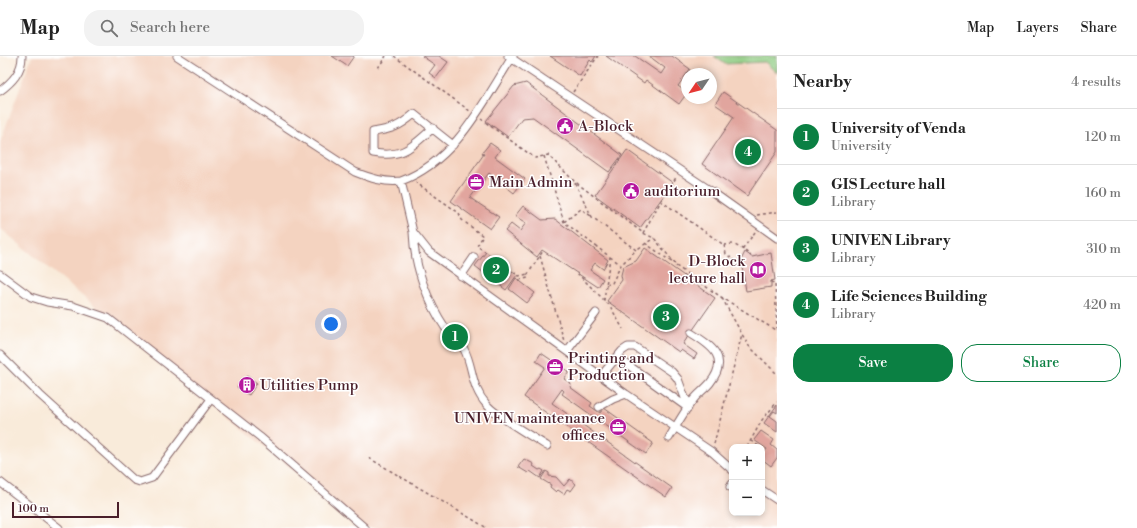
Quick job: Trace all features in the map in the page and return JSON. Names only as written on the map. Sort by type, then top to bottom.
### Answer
[{"type":"street","points":[[0,91],[16,78],[22,64],[22,56]]},
{"type":"street","points":[[177,56],[355,172],[371,178],[390,182],[401,181],[409,178],[426,167],[453,145],[476,115],[511,57],[777,238]]},
{"type":"street","points":[[433,128],[415,146],[402,152],[383,155],[373,154],[373,132],[396,127],[414,114],[433,128],[453,145]]},
{"type":"street","points":[[401,181],[413,232],[417,260],[432,307],[448,331],[464,350],[471,374],[482,398],[488,406],[496,412],[547,446]]},
{"type":"street","points":[[413,232],[429,252],[461,276],[626,394],[712,452],[729,467]]},
{"type":"street","points":[[461,276],[474,257]]},
{"type":"street","points":[[0,274],[31,296],[79,308],[108,318],[283,457],[365,528]]},
{"type":"street","points":[[567,351],[596,313]]},
{"type":"street","points":[[669,438],[689,406],[712,380],[719,364],[717,354],[708,344],[691,333]]},
{"type":"street","points":[[601,376],[624,349],[632,346],[672,372],[678,379],[689,406]]},
{"type":"street","points":[[0,355],[51,406],[134,480],[140,482],[152,478],[211,399]]},
{"type":"street","points":[[617,357],[689,406]]},
{"type":"street","points":[[599,407],[626,394]]},
{"type":"street","points":[[0,482],[58,528]]},
{"type":"street","points":[[765,492],[777,500]]},
{"type":"path","points":[[378,68],[386,56]]},
{"type":"path","points":[[394,56],[534,158],[548,155],[574,181],[643,233],[654,238],[676,266]]},
{"type":"path","points":[[569,97],[598,56]]},
{"type":"path","points":[[544,156],[564,222],[621,265]]},
{"type":"path","points":[[643,233],[680,171]]},
{"type":"path","points":[[409,178],[459,213],[462,220],[483,236],[477,246],[519,276],[528,274]]},
{"type":"path","points":[[574,181],[592,217]]},
{"type":"path","points":[[661,201],[724,245],[734,244],[747,252]]},
{"type":"path","points":[[564,222],[581,208],[636,250]]},
{"type":"path","points":[[746,216],[777,212]]},
{"type":"path","points":[[752,257],[743,249],[760,225]]},
{"type":"path","points":[[606,285],[612,283],[621,265],[636,250],[654,238]]},
{"type":"path","points":[[645,243],[721,297],[777,331]]},
{"type":"path","points":[[724,245],[726,254],[738,263]]},
{"type":"path","points":[[519,280],[528,278],[528,274],[543,251]]},
{"type":"path","points":[[540,256],[567,351]]},
{"type":"path","points":[[604,300],[610,257]]},
{"type":"path","points":[[577,273],[610,306],[623,329]]},
{"type":"path","points":[[771,281],[775,284],[777,331]]},
{"type":"path","points":[[721,297],[748,345],[777,374]]},
{"type":"path","points":[[712,452],[742,334]]},
{"type":"path","points":[[749,444],[762,420],[777,402]]},
{"type":"path","points":[[751,441],[756,444]]},
{"type":"path","points":[[369,458],[486,528]]},
{"type":"shaded area","points":[[32,56],[777,56],[777,528],[363,528],[0,228],[0,142]]},
{"type":"green space","points":[[714,56],[777,56],[777,73],[765,62],[725,64]]},
{"type":"building","points":[[332,56],[354,56],[347,66]]},
{"type":"building","points":[[422,56],[439,56],[448,62],[436,78],[429,73],[435,65]]},
{"type":"building","points":[[550,56],[596,56],[592,62],[590,60],[580,76]]},
{"type":"building","points":[[606,56],[635,56],[661,74],[665,68],[649,56],[672,56],[689,68],[681,68],[681,82],[678,86],[681,88],[681,101],[679,104],[646,80],[644,83]]},
{"type":"building","name":"A-Block","points":[[526,83],[622,155],[609,172],[533,117],[522,118],[508,137],[486,121],[514,86]]},
{"type":"building","points":[[723,92],[777,130],[777,152],[747,196],[702,164],[734,117],[715,104],[717,104],[717,101]]},
{"type":"building","points":[[490,143],[500,150],[495,157],[525,179],[514,193],[489,173],[470,198],[499,217],[490,229],[451,201]]},
{"type":"building","points":[[627,150],[673,183],[640,228],[595,195]]},
{"type":"building","points":[[523,206],[542,220],[555,219],[608,260],[603,269],[595,263],[590,270],[603,279],[598,287],[542,250],[537,257],[505,231],[511,224],[520,231],[526,223],[515,216]]},
{"type":"building","points":[[645,248],[715,298],[683,344],[697,354],[694,359],[681,350],[679,352],[607,301],[622,280],[621,275],[623,267],[636,261]]},
{"type":"building","points":[[486,252],[517,275],[506,290],[475,266]]},
{"type":"building","points":[[745,252],[752,257],[771,253],[775,280],[771,281],[771,287],[746,291],[741,260]]},
{"type":"building","points":[[516,278],[535,293],[527,303],[509,289]]},
{"type":"building","points":[[541,353],[569,372],[564,379],[571,384],[570,387],[592,403],[590,406],[600,413],[604,408],[653,443],[646,454],[562,394],[564,391],[562,389],[552,403],[672,488],[666,497],[524,397],[545,367],[536,361]]},
{"type":"building","name":"Utilities Pump","points":[[247,376],[257,383],[249,395],[237,387]]},
{"type":"building","points":[[777,405],[777,413],[774,411],[770,416],[777,421],[777,432],[764,423]]},
{"type":"building","points":[[761,431],[774,440],[771,445],[777,450],[777,458],[771,466],[765,461],[765,452],[767,449],[765,448],[765,444],[760,444],[754,440]]},
{"type":"building","points":[[524,459],[534,464],[533,466],[539,470],[541,469],[544,471],[540,478],[530,471],[528,473],[518,467]]},
{"type":"building","points":[[546,471],[549,473],[549,476],[556,477],[564,486],[570,479],[576,484],[571,491],[567,489],[564,494],[558,490],[556,492],[550,487],[551,485],[541,479]]},
{"type":"place","name":"A-Block","points":[[565,126]]},
{"type":"place","name":"Life Sciences Building","points":[[748,152]]},
{"type":"place","name":"Main Admin","points":[[476,182]]},
{"type":"place","name":"auditorium","points":[[631,191]]},
{"type":"place","name":"GIS Lecture hall","points":[[496,270]]},
{"type":"place","name":"D-Block lecture hall","points":[[758,270]]},
{"type":"place","name":"UNIVEN Library","points":[[666,317]]},
{"type":"place","name":"University of Venda","points":[[455,337]]},
{"type":"place","name":"Printing and Production","points":[[555,367]]},
{"type":"place","name":"Utilities Pump","points":[[247,385]]},
{"type":"place","name":"UNIVEN maintenance offices","points":[[618,427]]}]
